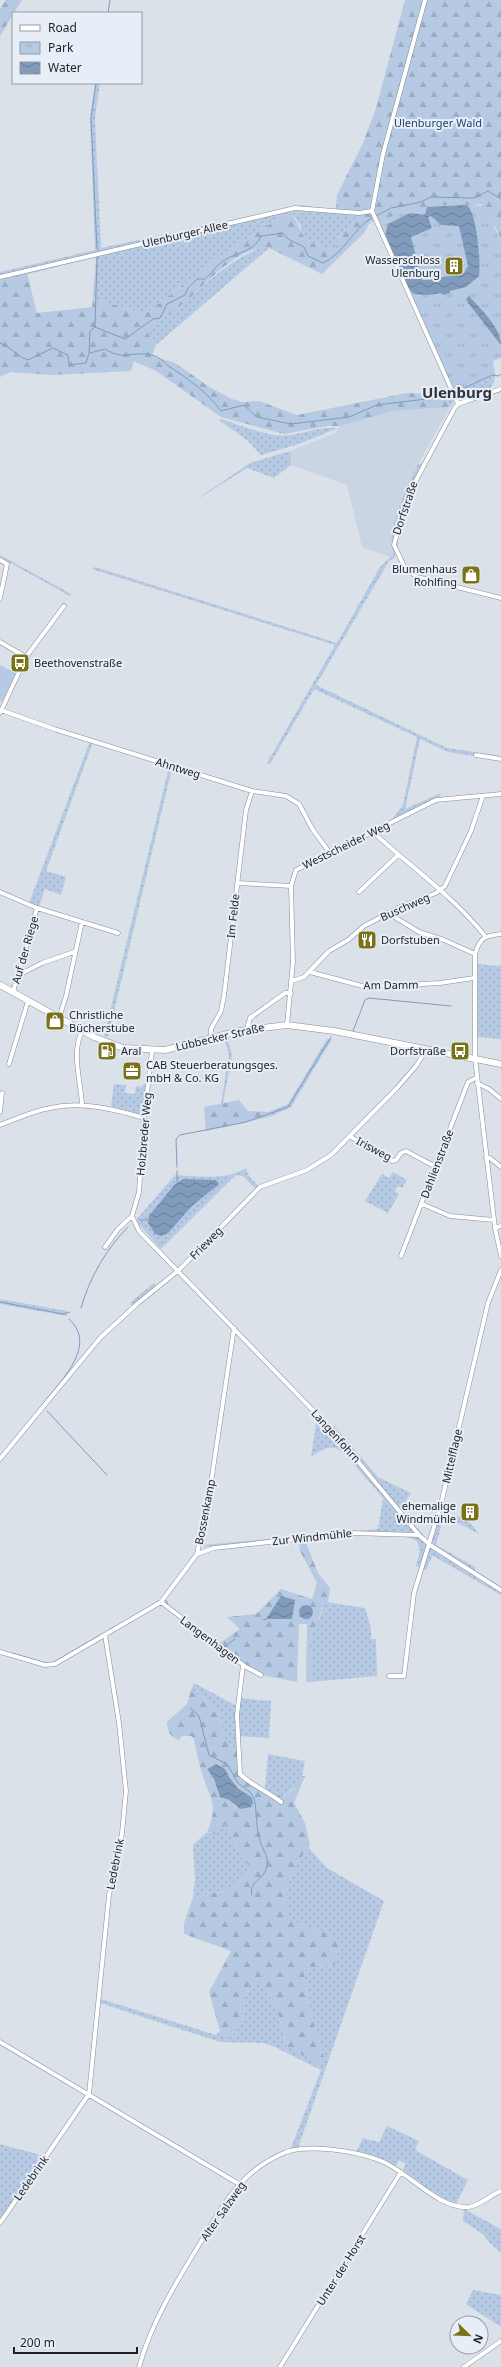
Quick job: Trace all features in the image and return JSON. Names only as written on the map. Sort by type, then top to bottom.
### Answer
[{"type":"main road","name":"Lübbecker Straße","points":[[0,985],[82,1031],[118,1046],[152,1051],[176,1048],[247,1029],[287,1025],[334,1031],[501,1064]]},
{"type":"street","points":[[425,0],[383,154],[372,214],[458,404],[501,389]]},
{"type":"street","name":"Ulenburger Allee","points":[[0,278],[295,208],[372,214]]},
{"type":"street","name":"Dorfstraße","points":[[458,404],[417,476],[400,518],[394,545],[405,568],[417,577],[501,598]]},
{"type":"street","points":[[0,560],[7,564],[0,598]]},
{"type":"street","points":[[1,712],[26,657],[64,606]]},
{"type":"street","points":[[0,642],[26,657]]},
{"type":"street","name":"Ahntweg","points":[[1,712],[252,791],[278,794],[293,799],[299,804],[313,830],[330,853]]},
{"type":"street","points":[[476,755],[501,759]]},
{"type":"street","name":"Im Felde","points":[[211,1038],[211,1029],[221,1011],[224,996],[246,810],[252,791]]},
{"type":"street","name":"Westscheider Weg","points":[[291,886],[296,870],[436,800],[501,794]]},
{"type":"street","points":[[441,889],[446,886],[461,855],[484,796]]},
{"type":"street","points":[[373,832],[441,889],[468,916],[485,936]]},
{"type":"street","points":[[359,892],[398,854]]},
{"type":"street","points":[[237,883],[291,886],[294,915],[292,981],[287,1025]]},
{"type":"street","name":"Buschweg","points":[[292,981],[299,980],[310,972],[329,951],[348,940],[364,926],[388,913],[441,889]]},
{"type":"street","name":"Auf der Riege","points":[[0,892],[37,908],[118,933]]},
{"type":"street","name":"Auf der Riege","points":[[12,992],[37,908]]},
{"type":"street","points":[[388,913],[419,932],[444,940],[475,954]]},
{"type":"street","points":[[59,1018],[72,970],[74,952],[82,922]]},
{"type":"street","points":[[501,934],[485,936],[480,942],[475,954],[474,978],[476,1078],[495,1228],[501,1256]]},
{"type":"street","points":[[17,976],[42,963],[74,952]]},
{"type":"street","name":"Am Damm","points":[[310,972],[366,987],[440,983],[474,978]]},
{"type":"street","points":[[247,1029],[250,1018],[285,993],[291,993]]},
{"type":"street","points":[[9,1064],[28,1001]]},
{"type":"street","points":[[82,1031],[78,1039],[82,1105]]},
{"type":"street","name":"Frieweg","points":[[0,1459],[100,1338],[137,1304],[179,1270],[260,1187],[307,1170],[323,1162],[351,1136],[416,1066],[423,1055],[424,1048]]},
{"type":"street","name":"Holzbreder Weg","points":[[132,1216],[139,1192],[144,1118],[152,1051]]},
{"type":"street","name":"Dahlienstraße","points":[[401,1256],[468,1082],[476,1078]]},
{"type":"street","points":[[477,1083],[489,1089],[501,1099]]},
{"type":"street","points":[[0,1112],[2,1094]]},
{"type":"street","points":[[0,1125],[46,1108],[82,1105],[112,1109],[144,1118]]},
{"type":"street","name":"Irisweg","points":[[351,1136],[392,1161],[396,1160],[401,1152],[406,1151],[436,1167]]},
{"type":"street","points":[[486,1158],[490,1158],[501,1167]]},
{"type":"street","points":[[422,1204],[450,1216],[494,1220]]},
{"type":"street","points":[[105,1247],[118,1229],[132,1216],[139,1231],[179,1270]]},
{"type":"street","points":[[495,1228],[501,1226]]},
{"type":"street","name":"Langenfohrn","points":[[179,1270],[332,1430],[419,1535],[430,1545],[501,1590]]},
{"type":"street","name":"Mittelflage","points":[[389,1676],[404,1676],[414,1593],[430,1545],[488,1303],[501,1270]]},
{"type":"street","name":"Bossenkamp","points":[[0,1652],[45,1665],[55,1664],[161,1602],[197,1554],[200,1544],[234,1328]]},
{"type":"street","name":"Zur Windmühle","points":[[197,1554],[205,1550],[351,1533],[419,1535]]},
{"type":"street","points":[[200,1544],[205,1550]]},
{"type":"street","name":"Langenhagen","points":[[161,1602],[243,1665],[261,1675]]},
{"type":"street","name":"Ledebrink","points":[[0,2223],[89,2094],[109,1894],[122,1833],[126,1791],[121,1737],[105,1635]]},
{"type":"street","points":[[243,1665],[238,1715],[240,1774],[246,1780],[265,1790],[281,1802]]},
{"type":"street","points":[[0,2042],[239,2184]]},
{"type":"street","name":"Alter Salzweg","points":[[139,2367],[175,2284],[216,2217],[239,2184],[255,2170],[274,2158],[291,2151],[308,2149],[368,2156],[386,2163],[445,2202],[458,2206],[475,2205],[501,2191]]},
{"type":"street","name":"Unter der Horst","points":[[280,2367],[401,2172]]},
{"type":"street","points":[[464,2367],[501,2341]]},
{"type":"shaded area","points":[[450,407],[418,464],[402,502],[395,554],[390,557],[362,547],[347,485],[291,465],[290,451],[336,433],[340,426],[352,421],[393,411]]},
{"type":"green space","points":[[6,0],[22,0],[15,12],[12,12],[12,16],[0,36],[0,9]]},
{"type":"green space","name":"Ulenburger Wald","points":[[405,0],[501,0],[501,241],[498,232],[481,204],[370,222],[364,233],[322,274],[269,248],[258,248],[246,252],[224,267],[147,333],[156,345],[152,356],[175,363],[211,388],[232,399],[243,402],[259,401],[297,415],[407,393],[445,395],[450,407],[393,411],[340,426],[327,426],[284,434],[221,417],[156,371],[134,361],[131,371],[52,375],[11,372],[0,377],[0,281],[27,273],[37,313],[92,307],[93,298],[145,314],[230,249],[291,211],[304,237],[309,241],[326,249],[337,246],[342,233],[359,214],[336,210],[337,195],[363,143],[376,108]]},
{"type":"green space","points":[[95,84],[100,84],[95,118],[101,248],[301,205],[359,214],[352,225],[339,236],[337,246],[326,249],[304,238],[300,225],[291,211],[230,249],[145,314],[93,298],[96,257],[0,281],[0,272],[95,250],[90,119]]},
{"type":"green space","points":[[452,204],[484,206],[501,241],[501,358],[493,361],[495,375],[454,390],[377,221],[420,208]]},
{"type":"green space","points":[[262,247],[269,248],[156,345],[146,333],[155,324],[229,265]]},
{"type":"green space","points":[[495,375],[492,386],[485,392],[465,400],[457,396],[450,407],[445,395],[475,381]]},
{"type":"green space","points":[[221,419],[272,435],[290,435],[326,428],[338,428],[299,444],[261,455],[248,441],[219,420]]},
{"type":"green space","points":[[290,451],[291,465],[274,478],[247,468],[190,504],[250,463]]},
{"type":"green space","points":[[426,463],[411,495],[402,520],[398,543],[399,553],[395,554],[395,558],[389,561],[316,685],[447,748],[501,756],[501,760],[448,752],[420,739],[405,809],[441,793],[440,797],[392,819],[403,805],[417,737],[314,689],[270,764],[267,763],[335,645],[92,569],[95,567],[337,643],[380,567],[394,554],[392,533],[398,509],[418,464]]},
{"type":"green space","points":[[0,555],[71,594],[70,596],[0,557]]},
{"type":"green space","points":[[0,665],[16,673],[2,702],[0,701]]},
{"type":"green space","points":[[90,741],[93,742],[46,871],[66,877],[61,895],[45,889],[38,910],[28,906]]},
{"type":"green space","points":[[169,767],[172,768],[108,1037],[104,1036]]},
{"type":"green space","points":[[478,964],[499,966],[501,964],[501,1039],[478,1037]]},
{"type":"green space","points":[[327,1039],[332,1039],[291,1107],[269,1117],[269,1112],[288,1104]]},
{"type":"green space","points":[[225,1041],[228,1041],[232,1055],[223,1103],[221,1104],[229,1054]]},
{"type":"green space","points":[[114,1084],[126,1085],[125,1093],[135,1094],[136,1086],[143,1087],[143,1084],[147,1085],[142,1113],[140,1114],[111,1106]]},
{"type":"green space","points":[[239,1100],[248,1111],[269,1112],[269,1117],[206,1131],[204,1107]]},
{"type":"green space","points":[[246,1168],[249,1176],[257,1185],[261,1185],[256,1189],[243,1176],[236,1175],[161,1249],[138,1223],[137,1219],[175,1175],[212,1177],[230,1175]]},
{"type":"green space","points":[[393,1172],[407,1180],[402,1188],[398,1186],[395,1191],[399,1194],[388,1213],[365,1201],[382,1174],[389,1178]]},
{"type":"green space","points":[[154,1283],[157,1287],[131,1306],[131,1302]]},
{"type":"green space","points":[[0,1299],[67,1311],[66,1316],[0,1304]]},
{"type":"green space","points":[[317,1417],[330,1430],[334,1426],[378,1477],[411,1493],[401,1509],[431,1544],[440,1515],[459,1516],[471,1523],[479,1534],[447,1517],[443,1519],[436,1545],[475,1567],[475,1570],[501,1587],[501,1595],[435,1557],[432,1556],[426,1570],[416,1566],[419,1548],[417,1542],[408,1537],[392,1535],[348,1536],[271,1544],[271,1540],[204,1547],[203,1545],[378,1529],[383,1498],[346,1455],[336,1448],[326,1448],[311,1457]]},
{"type":"green space","points":[[305,1540],[318,1573],[330,1588],[328,1602],[322,1609],[316,1627],[312,1631],[310,1682],[306,1682],[307,1624],[299,1624],[297,1682],[261,1675],[218,1644],[240,1629],[227,1617],[256,1614],[281,1589],[312,1599],[317,1583],[300,1551],[299,1541]]},
{"type":"green space","points":[[326,1602],[365,1608],[371,1629],[371,1639],[376,1639],[377,1676],[310,1682],[312,1631]]},
{"type":"green space","points":[[194,1683],[235,1705],[238,1753],[225,1739],[218,1712],[203,1697],[191,1690]]},
{"type":"green space","points":[[191,1690],[203,1697],[218,1712],[225,1739],[238,1753],[241,1773],[247,1779],[283,1797],[292,1790],[303,1776],[305,1776],[294,1803],[305,1823],[310,1845],[293,1872],[286,1893],[286,1904],[289,1913],[295,1921],[301,1925],[327,1933],[341,1945],[334,1966],[321,1965],[304,1970],[310,2012],[324,2056],[322,2066],[286,2046],[280,2019],[272,2001],[267,1993],[254,1982],[249,1985],[247,1990],[243,2019],[234,2035],[221,2035],[209,1992],[231,1951],[184,1934],[184,1923],[193,1897],[195,1899],[206,1894],[227,1890],[250,1867],[240,1854],[226,1824],[214,1834],[207,1832],[213,1814],[213,1806],[200,1766],[194,1739],[191,1736],[182,1736],[179,1740],[176,1739],[168,1731],[167,1725],[167,1722],[187,1704]],"holes":[[[216,1764],[237,1786],[246,1793],[237,1808],[229,1800],[220,1797],[214,1779],[207,1769]]]},
{"type":"green space","points":[[239,1698],[271,1701],[269,1738],[239,1736]]},
{"type":"green space","points":[[268,1754],[305,1761],[301,1781],[283,1797],[265,1789]]},
{"type":"green space","points":[[226,1824],[240,1854],[250,1867],[227,1890],[206,1894],[195,1899],[193,1897],[195,1880],[193,1845],[207,1832],[210,1834]]},
{"type":"green space","points":[[308,1847],[327,1868],[384,1901],[298,2148],[291,2148],[321,2070],[275,2047],[263,2043],[220,2042],[100,2003],[101,1999],[216,2035],[220,2031],[221,2035],[234,2035],[243,2019],[247,1990],[249,1985],[254,1982],[267,1993],[272,2001],[280,2019],[286,2046],[324,2056],[310,2012],[304,1970],[321,1965],[334,1966],[324,1932],[295,1921],[288,1914],[286,1905],[288,1884]]},
{"type":"green space","points":[[387,2126],[419,2141],[415,2150],[468,2180],[454,2208],[402,2171],[406,2164],[399,2160],[396,2166],[380,2158],[356,2152],[363,2138],[379,2142]]},
{"type":"green space","points":[[0,2144],[44,2156],[0,2219]]},
{"type":"green space","points":[[464,2209],[501,2229],[501,2253],[488,2241],[484,2235],[463,2221]]},
{"type":"green space","points":[[473,2290],[501,2295],[501,2327],[489,2319],[489,2315],[483,2315],[466,2304]]},
{"type":"water","points":[[467,205],[476,228],[479,250],[479,276],[466,287],[450,291],[450,293],[442,295],[442,293],[428,295],[414,294],[410,290],[397,267],[386,237],[388,224],[410,213],[425,215],[427,207]],"holes":[[[431,216],[441,225],[459,226],[468,266],[464,273],[430,280],[422,280],[411,237],[432,228],[428,217]]]},
{"type":"water","points":[[469,296],[494,325],[498,332],[501,345],[468,303],[466,299]]},
{"type":"water","points":[[183,1179],[216,1180],[219,1184],[192,1206],[168,1233],[161,1236],[155,1234],[148,1223],[149,1216],[174,1185]]},
{"type":"water","points":[[281,1596],[295,1600],[292,1619],[266,1619]]},
{"type":"water","points":[[303,1605],[309,1605],[313,1609],[313,1615],[309,1619],[303,1619],[299,1615],[299,1609]]},
{"type":"water","points":[[216,1764],[225,1769],[238,1788],[252,1798],[253,1803],[251,1807],[240,1809],[229,1800],[220,1797],[214,1779],[207,1769]]},
{"type":"waterway","points":[[108,12],[110,0]]},
{"type":"waterway","points":[[96,84],[91,118],[97,249]]},
{"type":"waterway","points":[[376,216],[391,208],[421,202],[431,197],[474,198],[488,191],[501,199]]},
{"type":"waterway","points":[[0,343],[28,360],[53,348],[68,355],[69,365],[86,363],[89,353],[90,331],[95,327],[125,339],[153,319],[160,318],[167,304],[185,295],[188,288],[197,279],[205,279],[223,261],[254,246],[261,236],[283,233],[288,239],[304,247],[308,256],[323,263],[337,254],[360,228],[373,217]]},
{"type":"waterway","points":[[95,327],[97,258]]},
{"type":"waterway","points":[[90,353],[105,349],[118,355],[148,354],[155,356],[160,358],[167,365],[196,386],[209,397],[221,411],[244,405],[257,417],[291,424],[349,417],[377,405],[450,396]]},
{"type":"waterway","points":[[460,390],[492,375],[498,376],[501,374]]},
{"type":"waterway","points":[[353,1031],[365,1000],[369,998],[451,1006]]},
{"type":"waterway","points":[[177,1167],[176,1139],[180,1135],[246,1122],[288,1107],[331,1037]]},
{"type":"waterway","points":[[177,1171],[177,1182]]},
{"type":"waterway","points":[[140,1220],[149,1220]]},
{"type":"waterway","points":[[81,1308],[84,1297],[99,1265],[112,1245],[128,1227]]},
{"type":"waterway","points":[[0,1302],[63,1314],[70,1312]]},
{"type":"waterway","points":[[42,1405],[66,1375],[78,1352],[80,1341],[77,1330],[69,1319]]},
{"type":"waterway","points":[[47,1411],[107,1475]]},
{"type":"waterway","points":[[166,1600],[168,1605]]},
{"type":"waterway","points":[[110,1629],[118,1625]]},
{"type":"waterway","points":[[54,1662],[100,1635]]},
{"type":"waterway","points":[[224,1647],[235,1639]]},
{"type":"waterway","points":[[12,1653],[46,1663]]},
{"type":"waterway","points":[[190,1708],[199,1716],[209,1755],[227,1764],[238,1783],[250,1792],[254,1798],[257,1826],[261,1845],[266,1854],[267,1865],[262,1876],[252,1887],[252,1895]]},
{"type":"place","name":"Wasserschloss Ulenburg","points":[[454,266]]},
{"type":"place","name":"Blumenhaus Rohlfing","points":[[471,575]]},
{"type":"place","name":"Beethovenstraße","points":[[20,663]]},
{"type":"place","name":"Dorfstuben","points":[[367,940]]},
{"type":"place","name":"Christliche Bücherstube","points":[[55,1021]]},
{"type":"place","name":"Aral","points":[[107,1051]]},
{"type":"place","name":"Dorfstraße","points":[[460,1051]]},
{"type":"place","name":"CAB Steuerberatungsges. mbH & Co. KG","points":[[132,1071]]},
{"type":"place","name":"ehemalige Windmühle","points":[[470,1512]]},
{"type":"district","name":"Ulenburg","points":[[457,393]]}]
